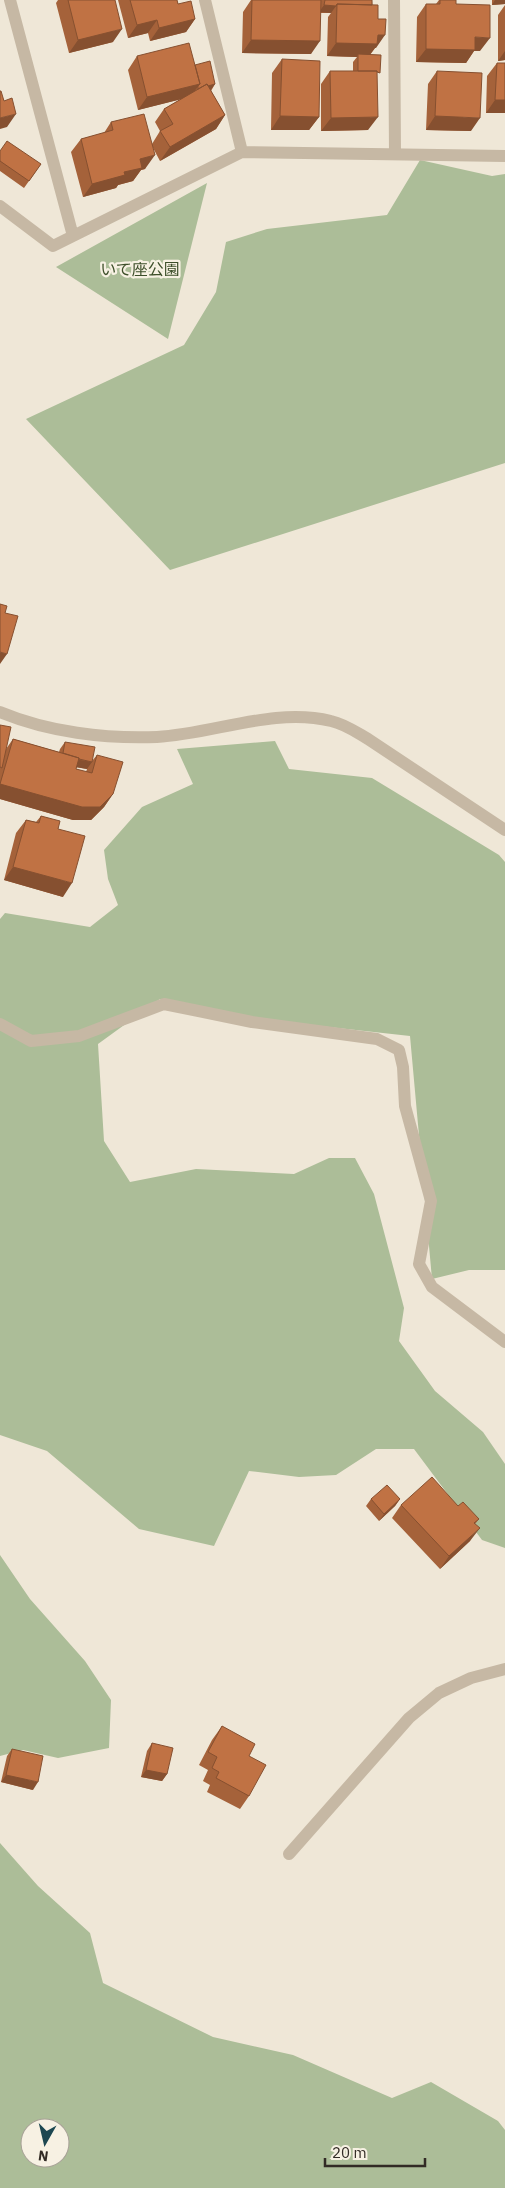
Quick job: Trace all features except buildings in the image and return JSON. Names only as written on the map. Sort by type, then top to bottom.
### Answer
[{"type":"street","points":[[10,0],[73,236]]},
{"type":"street","points":[[205,0],[242,152]]},
{"type":"street","points":[[394,0],[395,154]]},
{"type":"street","points":[[0,206],[53,246],[242,152],[505,156]]},
{"type":"street","points":[[0,712],[17,719],[70,732],[115,737],[158,737],[287,717],[332,721],[354,731],[505,830]]},
{"type":"street","points":[[0,1024],[31,1041],[79,1036],[164,1004],[252,1022],[376,1039],[398,1050],[403,1067],[405,1106],[430,1201],[419,1264],[432,1287],[505,1342]]},
{"type":"street","points":[[289,1854],[409,1718],[439,1694],[470,1678],[505,1669]]},
{"type":"green space","points":[[420,160],[492,176],[505,174],[505,463],[170,570],[26,419],[184,345],[216,292],[226,242],[267,229],[387,215]]},
{"type":"green space","name":"いて座公園","points":[[207,183],[168,339],[56,267]]},
{"type":"green space","points":[[275,741],[289,769],[372,778],[499,855],[505,862],[505,1270],[469,1270],[432,1279],[410,1036],[248,1018],[160,999],[98,1044],[104,1141],[130,1182],[196,1169],[294,1174],[329,1158],[355,1158],[374,1194],[404,1308],[399,1341],[435,1391],[483,1432],[505,1464],[505,1548],[482,1540],[414,1449],[376,1449],[336,1475],[299,1477],[249,1471],[214,1546],[139,1529],[47,1451],[0,1435],[0,919],[5,913],[90,927],[118,905],[108,879],[104,850],[142,807],[193,784],[177,749]]},
{"type":"green space","points":[[0,1555],[30,1599],[85,1661],[111,1700],[109,1748],[58,1758],[23,1750],[0,1756]]},
{"type":"green space","points":[[0,1843],[38,1886],[90,1933],[103,1983],[213,2037],[293,2055],[392,2098],[431,2082],[498,2121],[505,2130],[505,2188],[0,2188]]}]
